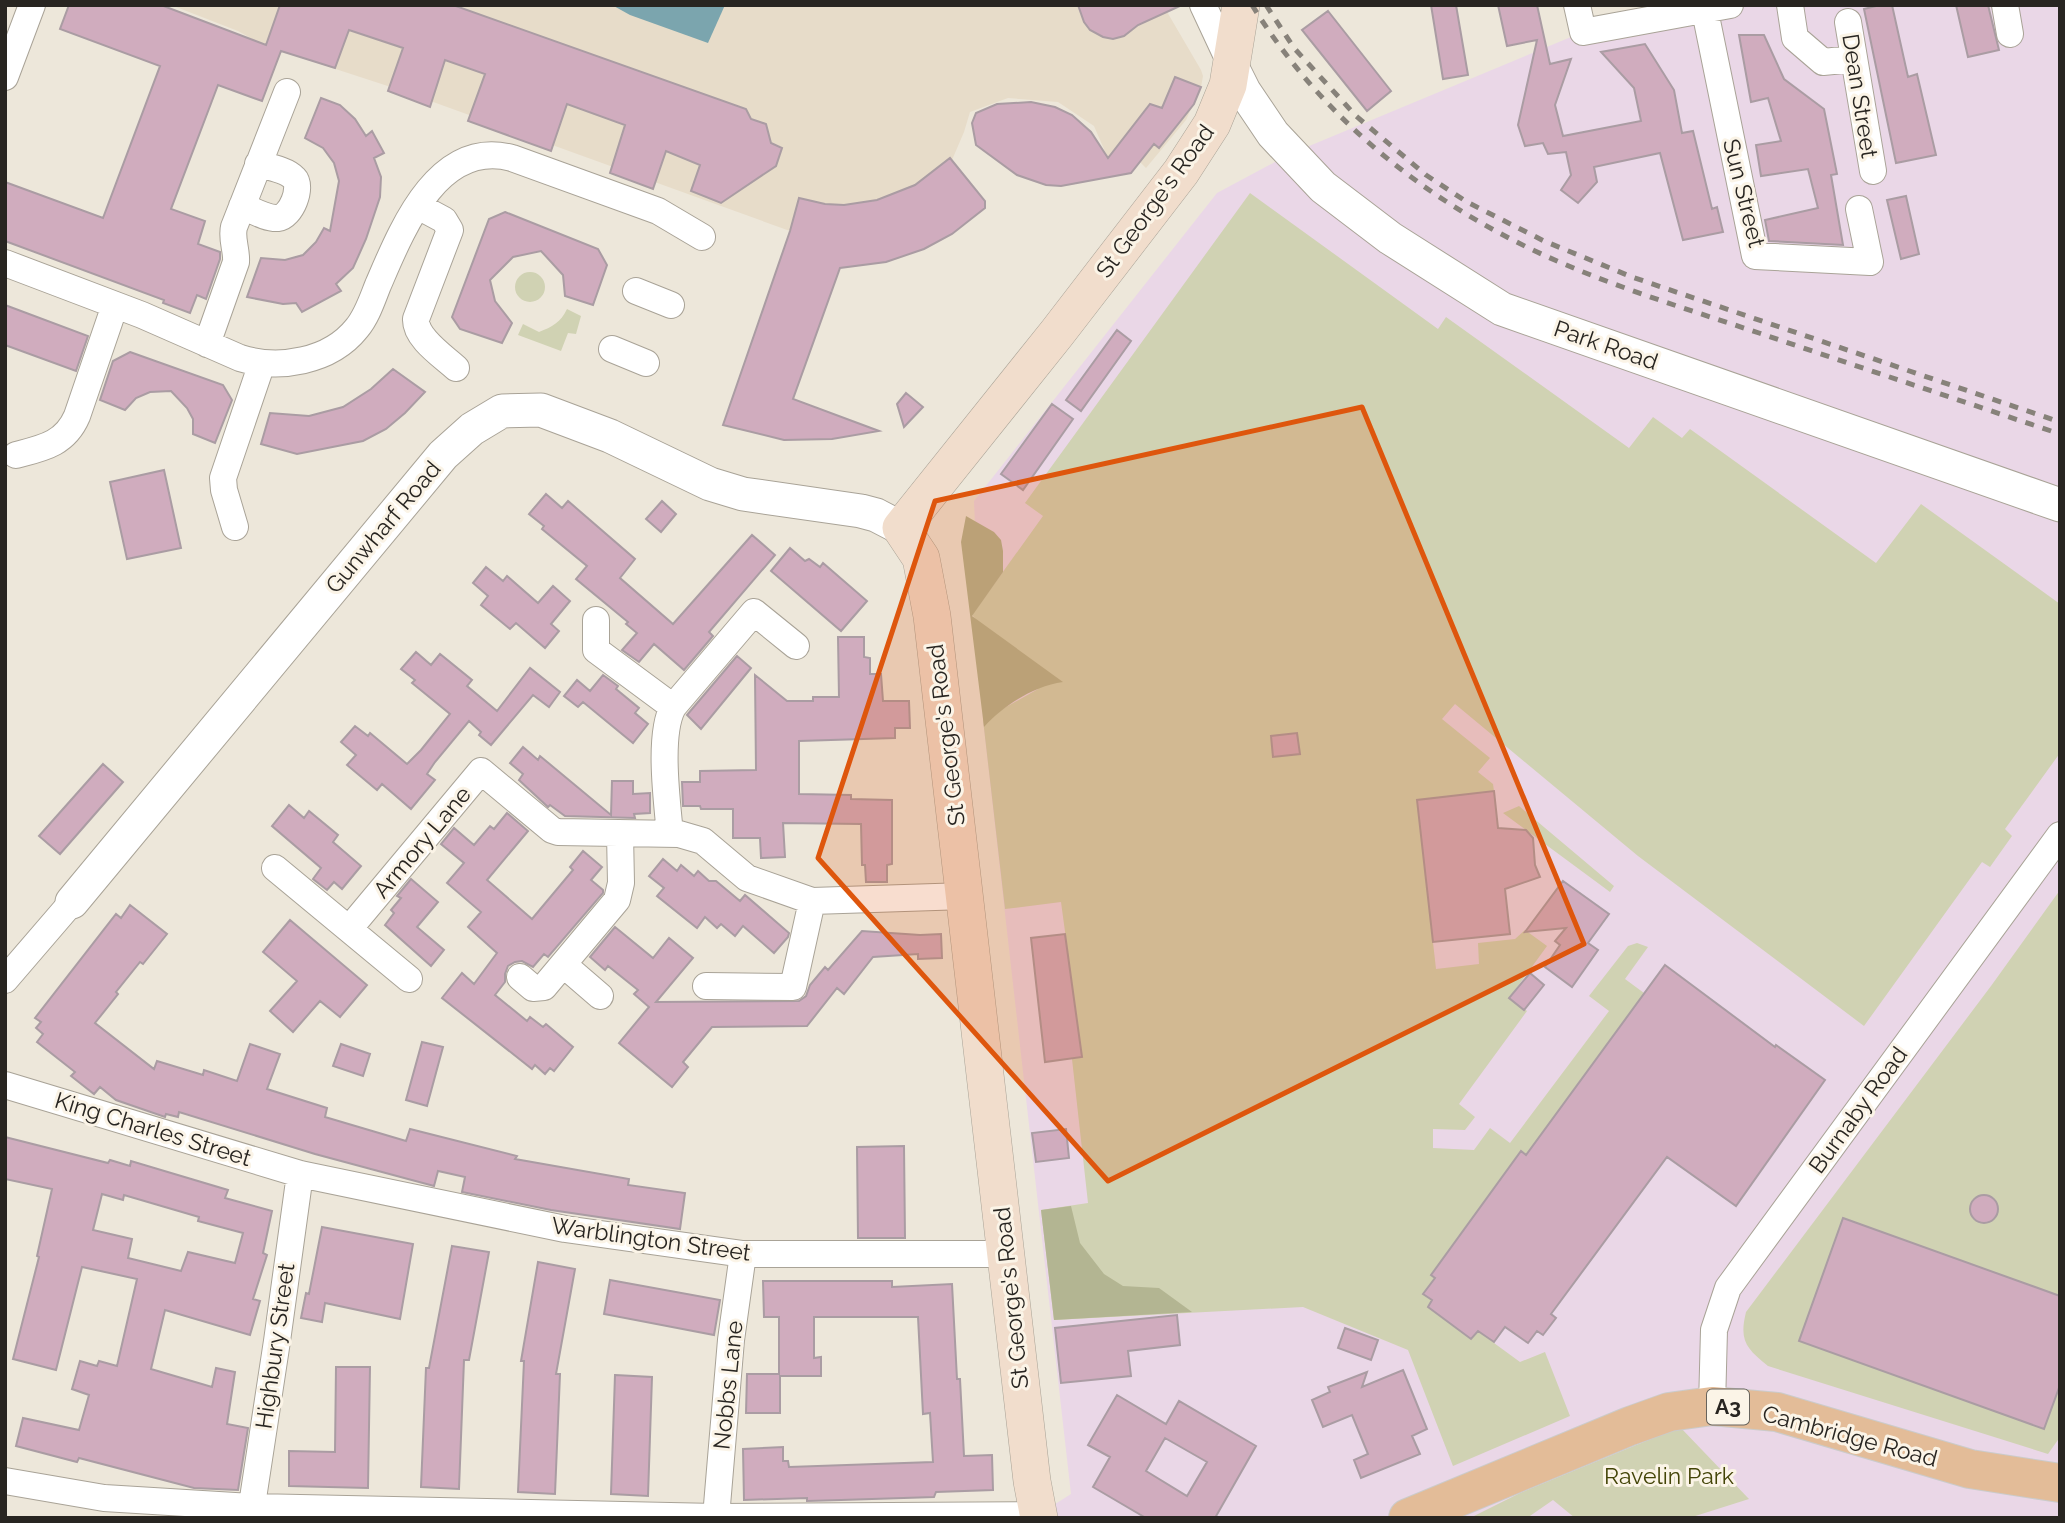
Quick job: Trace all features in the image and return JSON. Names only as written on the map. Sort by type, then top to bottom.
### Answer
[{"type":"main road","name":"St George's Road","points":[[1039,1516],[1032,1481],[966,896],[926,575],[919,553],[901,528],[1181,172],[1218,115],[1225,96],[1241,5]]},
{"type":"main road","name":"Cambridge Road","points":[[1408,1518],[1630,1426],[1669,1412],[1712,1406],[1777,1412],[1970,1469],[2060,1483]]},
{"type":"street","points":[[5,77],[32,5]]},
{"type":"street","points":[[1203,5],[1231,65]]},
{"type":"street","points":[[1577,5],[1583,32],[1717,8]]},
{"type":"street","points":[[1790,5],[1795,38],[1823,62],[1853,59]]},
{"type":"street","points":[[2005,5],[2010,34]]},
{"type":"street","name":"Sun Street","points":[[1717,8],[1755,256],[1870,261],[1859,209]]},
{"type":"street","name":"Dean Street","points":[[1848,22],[1873,171]]},
{"type":"street","name":"Park Road","points":[[1231,65],[1248,98],[1273,134],[1323,187],[1390,237],[1502,309],[2060,505]]},
{"type":"street","points":[[207,344],[236,262],[237,250],[232,232],[287,92]]},
{"type":"street","points":[[5,263],[116,305],[240,358],[262,363],[281,363],[304,360],[332,349],[352,335],[366,315],[391,257],[432,185],[448,170],[471,159],[498,155],[512,158],[658,211],[702,237]]},
{"type":"street","points":[[242,206],[274,218],[284,216],[298,187],[290,174],[258,164]]},
{"type":"street","points":[[418,206],[444,220],[450,230],[415,325],[456,368]]},
{"type":"street","points":[[636,291],[671,305]]},
{"type":"street","points":[[16,455],[53,444],[65,436],[73,425],[116,305]]},
{"type":"street","points":[[612,349],[646,363]]},
{"type":"street","points":[[235,527],[223,478],[262,363]]},
{"type":"street","name":"Gunwharf Road","points":[[5,979],[443,456],[472,429],[502,411],[541,410],[610,436],[710,484],[743,494],[861,511],[876,515],[901,528]]},
{"type":"street","points":[[670,834],[666,719],[673,707],[754,612],[796,646]]},
{"type":"street","points":[[596,620],[596,650],[673,707]]},
{"type":"street","name":"Armory Lane","points":[[349,929],[481,771],[552,830],[570,833],[670,834],[696,837],[747,878],[812,901],[966,896]]},
{"type":"street","points":[[520,977],[533,988],[540,989],[547,985],[617,900],[621,883],[620,834]]},
{"type":"street","name":"Burnaby Road","points":[[1712,1406],[1714,1330],[1728,1288],[2060,835]]},
{"type":"street","points":[[275,868],[410,979]]},
{"type":"street","points":[[706,986],[793,987],[812,901]]},
{"type":"street","points":[[564,965],[600,996]]},
{"type":"street","name":"King Charles Street","points":[[5,1085],[300,1174]]},
{"type":"street","name":"Warblington Street","points":[[300,1174],[565,1229],[743,1254],[1007,1254]]},
{"type":"street","name":"Highbury Street","points":[[250,1512],[300,1174]]},
{"type":"street","name":"Nobbs Lane","points":[[716,1517],[731,1349],[743,1254]]},
{"type":"street","points":[[5,1482],[104,1499],[250,1512],[716,1517],[1039,1516]]},
{"type":"highlighted area","points":[[1362,407],[1584,944],[1108,1181],[818,858],[935,501]]},
{"type":"shaded area","points":[[171,5],[1163,5],[1203,76],[1186,120],[1146,168],[1140,162],[1113,170],[1094,126],[1058,102],[1008,98],[970,112],[949,167],[877,245],[790,231],[400,90],[265,46],[238,31]]},
{"type":"shaded area","points":[[1730,5],[2060,5],[2060,1518],[223,1518],[1038,1515],[1071,1494],[983,720],[974,501],[1217,193],[1290,154],[1583,32]]},
{"type":"green space","points":[[1250,193],[1438,329],[1446,317],[1629,448],[1653,417],[1682,438],[1690,429],[1876,563],[1921,504],[2060,604],[2060,753],[2005,829],[2012,836],[1990,867],[1982,862],[1864,1026],[1638,856],[1455,704],[1442,719],[1490,758],[1478,772],[1493,784],[1494,791],[1417,800],[1436,969],[1479,964],[1478,943],[1515,939],[1525,930],[1547,946],[1510,997],[1527,1011],[1459,1104],[1475,1117],[1465,1130],[1433,1129],[1433,1148],[1474,1150],[1490,1128],[1510,1143],[1609,1011],[1589,996],[1628,946],[1637,943],[1648,947],[1625,979],[1644,993],[1526,1155],[1521,1152],[1431,1275],[1505,1327],[1494,1343],[1520,1362],[1545,1352],[1570,1416],[1453,1466],[1408,1350],[1303,1307],[1054,1320],[1041,1210],[1088,1203],[1072,1059],[1082,1057],[1061,902],[1005,909],[983,720],[1038,689],[972,615],[1043,516],[1025,503]]},
{"type":"green space","points":[[530,272],[540,277],[545,287],[540,297],[530,302],[520,297],[515,287],[520,277]]},
{"type":"green space","points":[[567,309],[581,316],[576,334],[568,333],[561,351],[518,335],[523,324],[539,332],[548,328],[559,321]]},
{"type":"green space","points":[[966,516],[994,532],[1001,540],[1003,551],[1003,572],[972,616],[1063,682],[1020,698],[984,727],[961,542]]},
{"type":"green space","points":[[1519,806],[1614,886],[1610,892],[1503,813]]},
{"type":"green space","points":[[2060,890],[2060,1437],[2048,1454],[1768,1366],[1750,1349],[1743,1330],[1746,1312]]},
{"type":"green space","points":[[1071,1206],[1080,1243],[1104,1274],[1123,1286],[1159,1288],[1192,1312],[1054,1320],[1041,1210]]},
{"type":"green space","name":"Ravelin Park","points":[[1680,1427],[1749,1499],[1689,1518],[1575,1518],[1553,1500],[1527,1518],[1470,1518],[1520,1493]]},
{"type":"water","points":[[612,5],[725,5],[708,43],[630,15]]},
{"type":"building","points":[[69,5],[161,5],[266,45],[280,5],[453,5],[746,109],[751,119],[766,124],[771,143],[782,148],[776,166],[721,203],[691,191],[700,165],[666,151],[653,189],[610,173],[625,125],[567,104],[551,151],[468,121],[485,74],[445,60],[430,107],[388,91],[403,48],[349,30],[335,68],[281,51],[262,101],[218,85],[171,209],[205,221],[198,244],[220,252],[206,299],[197,295],[190,313],[163,303],[164,300],[5,241],[5,182],[103,218],[160,66],[60,29]]},
{"type":"building","points":[[1078,5],[1182,5],[1138,25],[1124,36],[1113,39],[1090,30]]},
{"type":"building","points":[[1431,5],[1456,5],[1468,75],[1443,79]]},
{"type":"building","points":[[1498,5],[1537,5],[1550,64],[1571,59],[1555,105],[1563,136],[1641,121],[1634,88],[1601,52],[1645,44],[1674,90],[1682,133],[1693,131],[1712,209],[1717,207],[1723,232],[1683,240],[1660,153],[1594,167],[1597,182],[1578,203],[1561,190],[1571,175],[1566,152],[1548,154],[1543,143],[1525,146],[1518,125],[1537,40],[1507,46]]},
{"type":"building","points":[[1892,5],[1908,77],[1917,74],[1936,155],[1896,163],[1864,9]]},
{"type":"building","points":[[1956,5],[1988,5],[1999,50],[1968,57]]},
{"type":"building","points":[[1328,11],[1391,91],[1367,111],[1302,30]]},
{"type":"building","points":[[1739,35],[1764,35],[1784,79],[1824,109],[1837,174],[1831,175],[1843,245],[1769,241],[1765,220],[1818,208],[1808,169],[1761,176],[1756,145],[1781,141],[1768,98],[1751,102]]},
{"type":"building","points":[[1175,77],[1201,87],[1194,104],[1159,148],[1154,144],[1131,173],[1061,186],[1046,185],[1017,175],[976,145],[972,123],[976,113],[997,104],[1031,102],[1055,107],[1072,115],[1091,132],[1108,158],[1150,104],[1162,108]]},
{"type":"building","points":[[321,98],[340,105],[355,119],[366,136],[372,131],[384,153],[374,158],[381,177],[380,197],[353,268],[336,284],[341,291],[302,312],[296,303],[283,304],[247,297],[261,258],[285,260],[303,255],[316,242],[324,228],[330,231],[339,181],[334,163],[323,148],[305,138]]},
{"type":"building","points":[[950,158],[985,201],[985,208],[952,234],[924,249],[886,262],[840,268],[793,399],[879,431],[832,439],[784,440],[723,425],[799,198],[844,205],[877,200],[915,185]]},
{"type":"building","points":[[1906,196],[1919,254],[1901,259],[1887,200]]},
{"type":"building","points":[[505,212],[598,249],[607,265],[593,305],[565,296],[563,275],[541,251],[513,257],[490,280],[495,301],[512,323],[502,343],[460,329],[452,317],[489,219]]},
{"type":"building","points":[[5,305],[88,336],[76,371],[5,345]]},
{"type":"building","points":[[1117,330],[1131,341],[1081,411],[1066,400]]},
{"type":"building","points":[[130,352],[223,385],[232,400],[215,443],[193,434],[193,419],[171,391],[150,392],[136,398],[125,410],[100,400],[113,361]]},
{"type":"building","points":[[393,369],[425,392],[386,429],[363,441],[297,454],[261,444],[270,413],[309,416],[343,407],[371,389]]},
{"type":"building","points":[[906,393],[923,407],[904,427],[897,404]]},
{"type":"building","points":[[1052,404],[1073,419],[1023,490],[1001,474]]},
{"type":"building","points":[[164,470],[181,548],[127,559],[110,482]]},
{"type":"building","points":[[546,494],[562,508],[568,501],[635,559],[620,578],[673,624],[752,535],[775,555],[709,632],[713,636],[684,670],[654,644],[639,662],[622,650],[637,633],[626,624],[628,622],[576,579],[587,566],[542,529],[544,526],[529,514]]},
{"type":"building","points":[[662,501],[676,514],[661,532],[646,519]]},
{"type":"building","points":[[790,548],[805,561],[809,559],[820,567],[823,563],[867,601],[841,631],[771,571]]},
{"type":"building","points":[[486,567],[503,581],[507,576],[538,603],[553,586],[570,601],[551,624],[559,631],[545,648],[516,623],[510,629],[481,605],[488,596],[473,583]]},
{"type":"building","points":[[838,637],[864,637],[864,657],[870,658],[870,674],[881,674],[883,701],[909,701],[910,728],[895,728],[895,738],[799,741],[799,794],[851,795],[851,799],[892,800],[892,864],[887,865],[887,882],[866,882],[865,865],[862,865],[861,824],[783,823],[785,857],[761,858],[760,838],[733,838],[733,809],[683,806],[682,782],[700,782],[700,771],[756,770],[755,675],[787,701],[839,697]]},
{"type":"building","points":[[416,652],[431,665],[440,654],[472,680],[467,686],[497,711],[530,668],[560,692],[549,707],[533,695],[491,745],[469,721],[427,774],[435,780],[411,809],[382,784],[377,790],[347,765],[356,755],[341,742],[355,726],[368,736],[370,733],[407,764],[421,750],[450,714],[412,683],[415,680],[401,669]]},
{"type":"building","points":[[737,656],[751,668],[701,729],[687,715]]},
{"type":"building","points":[[603,675],[639,708],[635,713],[648,724],[633,743],[583,702],[578,707],[564,696],[577,680],[590,691]]},
{"type":"building","points":[[1297,733],[1300,754],[1273,757],[1271,736]]},
{"type":"building","points":[[523,747],[538,760],[540,756],[611,815],[612,781],[633,781],[633,794],[650,793],[650,813],[634,814],[635,818],[565,816],[550,805],[548,807],[519,780],[523,774],[510,763]]},
{"type":"building","points":[[103,764],[123,782],[60,854],[39,836]]},
{"type":"building","points":[[1494,791],[1498,828],[1526,830],[1533,838],[1535,865],[1540,877],[1505,889],[1510,934],[1433,942],[1417,800]]},
{"type":"building","points":[[289,805],[304,818],[309,811],[338,835],[333,842],[361,866],[342,889],[334,882],[327,890],[313,879],[321,868],[272,826]]},
{"type":"building","points":[[507,813],[528,831],[487,880],[532,919],[573,870],[570,867],[583,851],[602,867],[591,880],[603,893],[548,957],[544,954],[533,967],[522,961],[508,966],[505,982],[495,995],[527,1021],[530,1017],[543,1027],[546,1024],[573,1047],[554,1071],[550,1068],[545,1074],[535,1065],[532,1069],[442,998],[462,973],[474,984],[497,953],[468,927],[481,912],[447,883],[464,863],[441,844],[454,828],[474,845],[490,826],[494,829]]},
{"type":"building","points":[[663,859],[677,871],[681,865],[694,876],[698,871],[709,881],[716,881],[740,901],[745,895],[789,933],[788,937],[774,953],[743,926],[735,936],[721,924],[717,928],[705,917],[697,928],[657,896],[664,888],[649,876]]},
{"type":"building","points":[[411,879],[438,902],[417,927],[444,950],[431,966],[385,925],[394,913],[391,910],[401,898],[397,896]]},
{"type":"building","points":[[1563,881],[1609,914],[1588,943],[1598,950],[1572,987],[1545,967],[1560,945],[1555,941],[1566,928],[1525,932]]},
{"type":"building","points":[[130,905],[167,934],[143,964],[140,962],[95,1023],[154,1069],[157,1061],[203,1075],[204,1070],[237,1081],[250,1044],[280,1054],[267,1089],[327,1108],[325,1117],[406,1141],[410,1129],[517,1156],[515,1159],[629,1179],[628,1185],[685,1193],[680,1229],[551,1210],[462,1192],[465,1177],[438,1171],[434,1186],[315,1154],[179,1112],[178,1117],[166,1114],[165,1117],[116,1100],[100,1087],[94,1094],[71,1076],[75,1072],[37,1042],[43,1034],[36,1028],[41,1022],[35,1018],[116,914],[121,918]]},
{"type":"building","points":[[290,920],[367,985],[340,1017],[320,1001],[293,1032],[270,1011],[297,981],[263,952]]},
{"type":"building","points":[[615,927],[653,958],[669,938],[693,958],[656,1002],[799,1001],[806,996],[810,985],[825,967],[828,970],[862,931],[941,934],[942,958],[918,959],[918,954],[873,957],[844,994],[837,988],[807,1026],[712,1027],[683,1062],[688,1067],[672,1087],[619,1043],[649,1007],[634,994],[638,990],[608,966],[605,970],[590,957]]},
{"type":"building","points":[[1065,934],[1082,1057],[1045,1062],[1031,938]]},
{"type":"building","points":[[1665,965],[1775,1047],[1776,1045],[1825,1080],[1736,1206],[1667,1157],[1551,1314],[1556,1318],[1543,1335],[1537,1331],[1528,1343],[1505,1327],[1494,1342],[1478,1331],[1471,1339],[1428,1307],[1432,1300],[1423,1294],[1435,1278],[1431,1275],[1521,1151],[1526,1155]]},
{"type":"building","points":[[1530,973],[1544,985],[1524,1010],[1509,998]]},
{"type":"building","points":[[422,1042],[443,1047],[427,1106],[406,1100]]},
{"type":"building","points":[[341,1044],[370,1054],[363,1076],[333,1066]]},
{"type":"building","points":[[1066,1129],[1069,1158],[1036,1162],[1032,1133]]},
{"type":"building","points":[[5,1137],[108,1163],[110,1160],[130,1166],[131,1161],[228,1190],[225,1198],[272,1211],[263,1253],[267,1255],[253,1299],[260,1301],[250,1335],[165,1310],[151,1369],[212,1387],[216,1368],[235,1372],[227,1424],[248,1428],[238,1490],[194,1488],[79,1458],[77,1462],[16,1446],[23,1418],[79,1430],[89,1395],[72,1389],[80,1361],[97,1366],[99,1361],[117,1366],[137,1279],[82,1267],[56,1370],[13,1359],[39,1257],[37,1256],[52,1189],[5,1179]],"holes":[[[102,1194],[123,1200],[124,1195],[199,1217],[198,1221],[243,1233],[235,1263],[188,1252],[181,1271],[128,1258],[132,1239],[93,1230]]]},
{"type":"building","points":[[904,1146],[905,1238],[858,1238],[857,1147]]},
{"type":"building","points":[[1984,1195],[1994,1199],[1998,1209],[1994,1219],[1984,1223],[1974,1219],[1970,1209],[1974,1199]]},
{"type":"building","points":[[1843,1218],[2060,1296],[2060,1385],[2044,1429],[1799,1341]]},
{"type":"building","points":[[322,1227],[413,1244],[400,1319],[325,1303],[322,1322],[301,1318],[306,1293],[309,1294]]},
{"type":"building","points":[[452,1246],[489,1252],[469,1360],[464,1360],[459,1489],[421,1487],[426,1368],[429,1368]]},
{"type":"building","points":[[538,1262],[575,1269],[556,1374],[560,1374],[555,1494],[518,1492],[524,1361],[521,1361]]},
{"type":"building","points":[[610,1280],[720,1300],[714,1335],[604,1314]]},
{"type":"building","points":[[763,1281],[892,1281],[892,1287],[952,1284],[964,1456],[992,1455],[993,1490],[936,1492],[934,1497],[744,1500],[743,1449],[783,1447],[783,1461],[788,1461],[789,1467],[933,1462],[930,1413],[923,1414],[918,1317],[814,1317],[814,1358],[821,1357],[821,1376],[780,1376],[780,1413],[746,1413],[747,1374],[779,1374],[779,1317],[764,1317]]},
{"type":"building","points":[[1177,1315],[1180,1345],[1128,1351],[1131,1376],[1061,1383],[1055,1328]]},
{"type":"building","points":[[1345,1328],[1378,1340],[1371,1360],[1338,1348]]},
{"type":"building","points":[[336,1367],[370,1367],[368,1488],[289,1486],[289,1451],[335,1452]]},
{"type":"building","points":[[1403,1370],[1427,1429],[1412,1436],[1420,1454],[1361,1478],[1354,1460],[1368,1454],[1352,1415],[1323,1427],[1312,1400],[1330,1392],[1328,1387],[1367,1372],[1362,1387]]},
{"type":"building","points":[[615,1375],[652,1377],[648,1496],[611,1494]]},
{"type":"building","points":[[1117,1395],[1166,1424],[1179,1401],[1256,1446],[1215,1518],[1146,1518],[1093,1487],[1110,1457],[1088,1445]],"holes":[[[1165,1438],[1207,1462],[1187,1496],[1146,1471]]]},
{"type":"railway","points":[[1252,5],[1279,45],[1341,117],[1412,178],[1492,229],[1535,251],[1618,285],[2060,434]]},
{"type":"railway","points":[[1266,5],[1294,48],[1356,116],[1426,175],[1467,202],[1544,241],[1632,277],[2060,422]]}]
